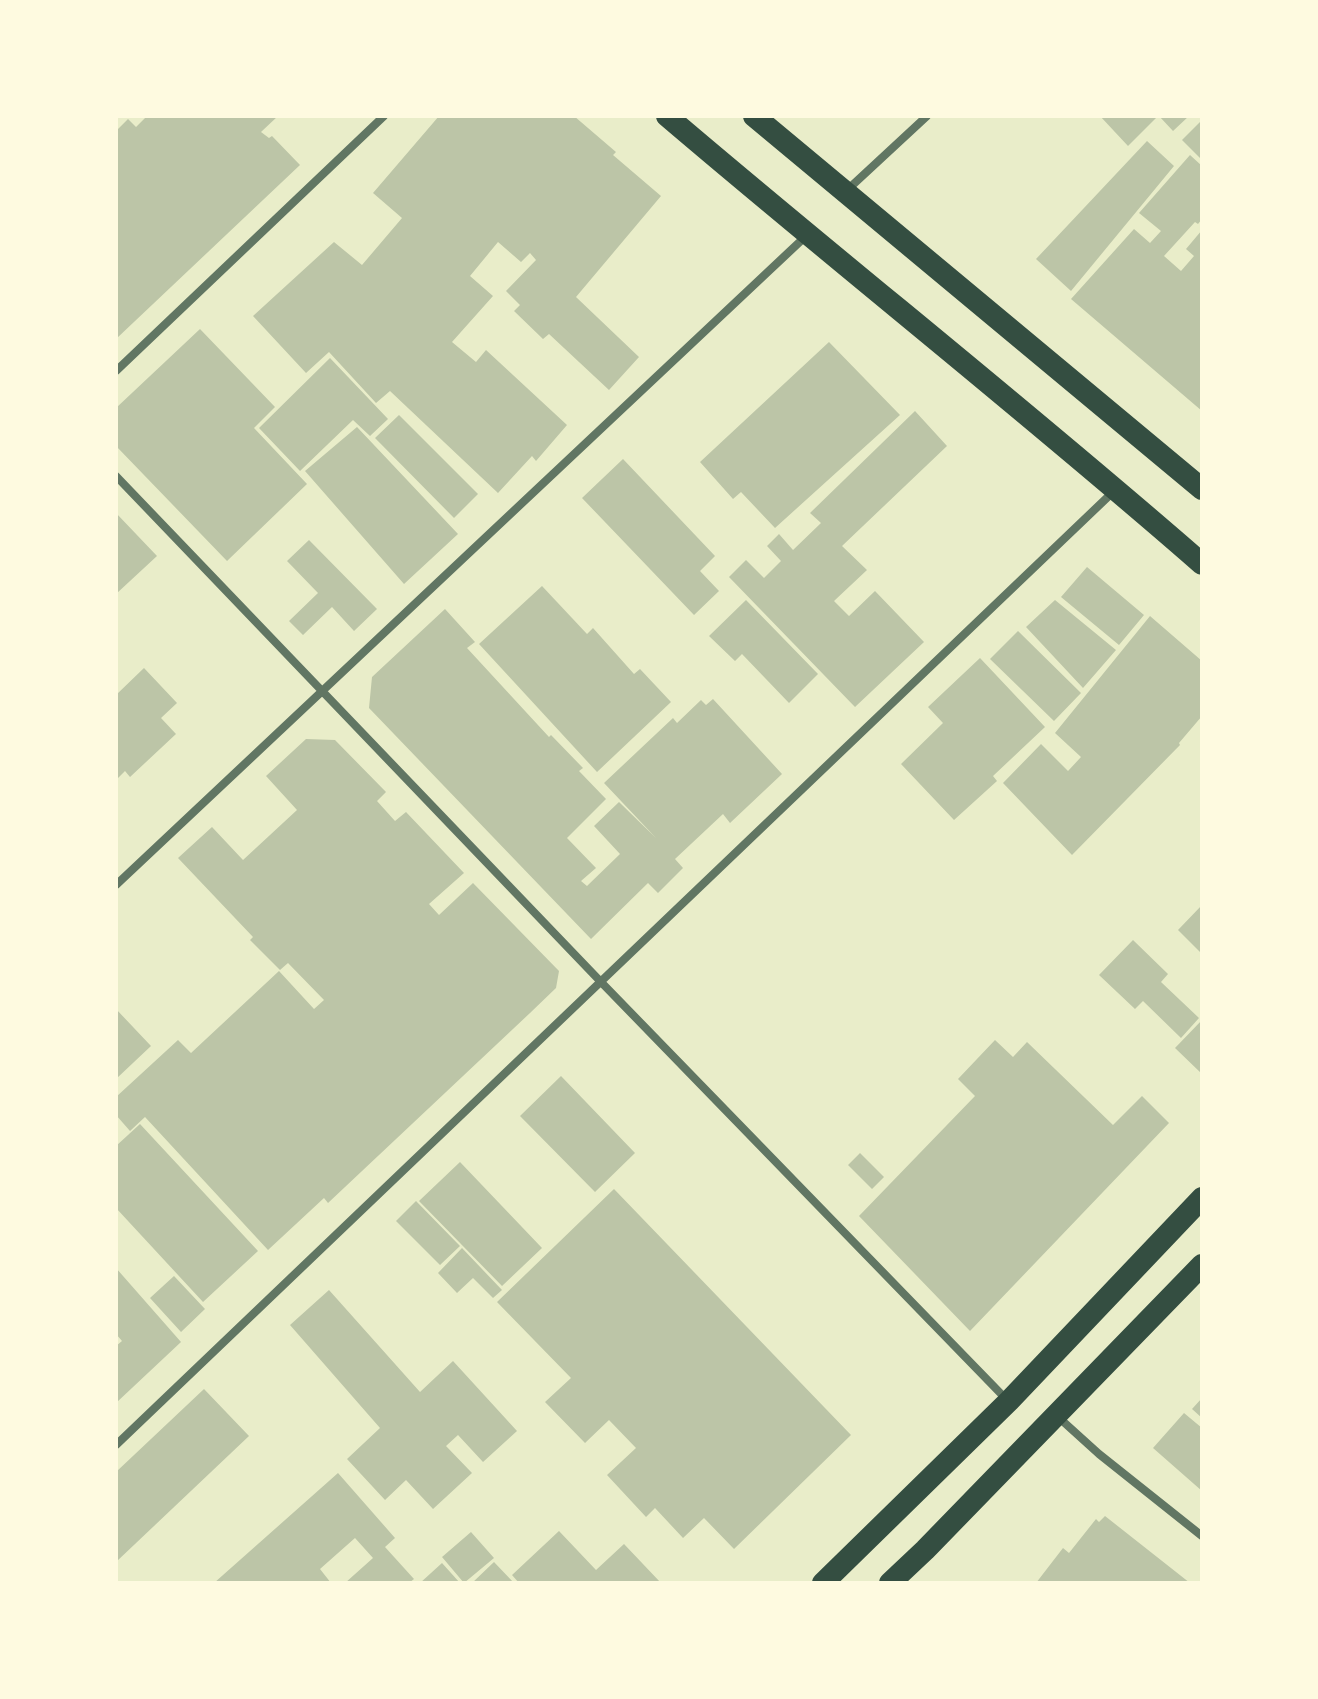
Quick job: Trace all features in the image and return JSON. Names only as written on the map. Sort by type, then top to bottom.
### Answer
[{"type":"highway","points":[[667,116],[1202,564]]},
{"type":"highway","points":[[754,116],[1202,489]]},
{"type":"highway","points":[[823,1583],[1009,1401],[1202,1198]]},
{"type":"highway","points":[[890,1583],[1202,1265]]},
{"type":"street","points":[[116,371],[384,116]]},
{"type":"street","points":[[845,192],[927,116]]},
{"type":"street","points":[[116,885],[807,235]]},
{"type":"street","points":[[116,476],[601,982],[1009,1401]]},
{"type":"street","points":[[116,1445],[1116,489]]},
{"type":"street","points":[[1056,1415],[1099,1454],[1202,1536]]},
{"type":"building","points":[[147,116],[278,116],[261,132],[269,138],[272,136],[300,165],[116,339],[116,131],[128,119],[136,127]]},
{"type":"building","points":[[439,116],[574,116],[661,196],[576,297],[639,357],[609,390],[549,334],[543,339],[514,311],[520,305],[506,291],[536,260],[530,253],[521,262],[498,242],[470,276],[493,296],[452,342],[476,362],[486,350],[567,425],[536,461],[532,456],[498,493],[390,391],[376,403],[329,352],[306,373],[253,316],[334,242],[362,265],[402,218],[373,193]]},
{"type":"building","points":[[1100,116],[1158,116],[1128,146]]},
{"type":"building","points":[[1159,116],[1189,116],[1173,131]]},
{"type":"building","points":[[1202,120],[1202,160],[1182,140]]},
{"type":"building","points":[[1147,141],[1174,166],[1071,291],[1036,259]]},
{"type":"building","points":[[1190,155],[1202,166],[1202,219],[1198,224],[1195,222],[1164,256],[1181,271],[1194,256],[1186,249],[1202,230],[1202,411],[1071,299],[1134,229],[1150,243],[1161,231],[1139,213]]},
{"type":"building","points":[[200,329],[275,407],[254,428],[307,484],[227,561],[116,446],[116,408]]},
{"type":"building","points":[[829,342],[900,415],[775,528],[741,492],[733,499],[700,462]]},
{"type":"building","points":[[330,358],[388,419],[370,436],[353,420],[300,471],[259,428]]},
{"type":"building","points":[[915,411],[947,446],[842,546],[867,570],[834,601],[849,616],[875,591],[924,642],[855,707],[729,577],[746,560],[764,578],[781,561],[767,546],[779,534],[793,550],[821,523],[810,513]]},
{"type":"building","points":[[399,415],[478,494],[454,518],[375,438]]},
{"type":"building","points":[[357,427],[458,534],[404,584],[305,471]]},
{"type":"building","points":[[623,459],[715,556],[700,571],[719,591],[694,615],[582,498]]},
{"type":"building","points":[[116,513],[157,556],[116,594]]},
{"type":"building","points":[[309,540],[377,609],[354,631],[332,607],[303,635],[289,621],[318,593],[287,561]]},
{"type":"building","points":[[1087,567],[1144,615],[1119,645],[1061,597]]},
{"type":"building","points":[[542,586],[587,634],[593,628],[634,674],[640,669],[671,702],[597,772],[479,644]]},
{"type":"building","points":[[746,600],[818,674],[789,703],[742,654],[735,661],[709,636]]},
{"type":"building","points":[[1055,600],[1116,650],[1083,688],[1026,627]]},
{"type":"building","points":[[445,609],[475,642],[467,648],[549,737],[551,735],[583,768],[579,771],[606,799],[567,838],[596,868],[581,881],[587,886],[620,854],[594,826],[619,802],[656,838],[604,783],[673,718],[677,723],[701,700],[706,705],[713,699],[782,774],[730,823],[723,814],[675,859],[683,868],[658,893],[648,883],[591,939],[369,708],[372,677]]},
{"type":"building","points":[[1150,616],[1202,661],[1202,716],[1180,745],[1072,855],[1003,783],[1041,744],[1068,771],[1081,757],[1055,733]]},
{"type":"building","points":[[1018,631],[1081,693],[1054,721],[990,659]]},
{"type":"building","points":[[980,658],[1045,727],[993,776],[997,781],[954,820],[901,764],[943,723],[928,707]]},
{"type":"building","points":[[144,668],[177,703],[161,718],[176,734],[130,777],[125,771],[116,780],[116,695]]},
{"type":"building","points":[[306,739],[335,740],[386,792],[377,801],[395,821],[406,812],[464,873],[429,904],[439,915],[473,883],[559,971],[556,988],[530,1013],[328,1203],[324,1198],[268,1250],[145,1117],[130,1131],[116,1115],[116,1097],[178,1040],[191,1053],[279,971],[314,1009],[324,1000],[288,963],[280,970],[178,858],[212,827],[243,860],[297,810],[266,776]]},
{"type":"building","points":[[1202,905],[1202,954],[1178,930]]},
{"type":"building","points":[[1133,940],[1168,974],[1161,982],[1199,1018],[1181,1038],[1143,1001],[1135,1009],[1099,975]]},
{"type":"building","points":[[116,1009],[151,1046],[116,1079]]},
{"type":"building","points":[[1202,1020],[1202,1074],[1175,1048]]},
{"type":"building","points":[[995,1040],[1013,1057],[1027,1042],[1113,1125],[1142,1096],[1169,1123],[970,1331],[859,1216],[975,1096],[958,1079]]},
{"type":"building","points":[[561,1076],[635,1153],[595,1192],[520,1116]]},
{"type":"building","points":[[140,1124],[258,1251],[203,1302],[116,1208],[116,1146]]},
{"type":"building","points":[[860,1153],[884,1177],[872,1189],[848,1165]]},
{"type":"building","points":[[460,1162],[542,1248],[502,1286],[419,1201]]},
{"type":"building","points":[[614,1189],[851,1435],[734,1549],[704,1518],[683,1538],[655,1508],[646,1517],[607,1475],[636,1448],[609,1420],[585,1443],[545,1402],[571,1378],[497,1302]]},
{"type":"building","points":[[416,1201],[460,1246],[440,1265],[396,1221]]},
{"type":"building","points":[[462,1248],[502,1290],[493,1298],[473,1278],[457,1293],[438,1273]]},
{"type":"building","points":[[116,1268],[181,1342],[116,1403],[116,1346],[122,1341],[116,1334]]},
{"type":"building","points":[[174,1276],[205,1309],[181,1332],[150,1298]]},
{"type":"building","points":[[329,1290],[420,1392],[453,1361],[517,1431],[483,1462],[458,1435],[446,1446],[472,1473],[433,1509],[406,1480],[385,1500],[347,1459],[380,1428],[290,1325]]},
{"type":"building","points":[[204,1389],[249,1436],[116,1562],[116,1472]]},
{"type":"building","points":[[1202,1398],[1202,1418],[1192,1409]]},
{"type":"building","points":[[1184,1413],[1202,1428],[1202,1491],[1153,1448]]},
{"type":"building","points":[[338,1473],[395,1538],[385,1547],[414,1579],[409,1583],[345,1583],[373,1558],[355,1538],[320,1569],[331,1583],[214,1583]]},
{"type":"building","points":[[1105,1516],[1190,1583],[1036,1583],[1063,1548],[1069,1553],[1096,1519],[1099,1522]]},
{"type":"building","points":[[559,1531],[596,1570],[624,1544],[661,1583],[519,1583],[512,1575]]},
{"type":"building","points":[[471,1532],[494,1558],[464,1583],[442,1557]]},
{"type":"building","points":[[494,1562],[514,1583],[472,1583]]},
{"type":"building","points":[[442,1563],[460,1583],[420,1583]]}]
